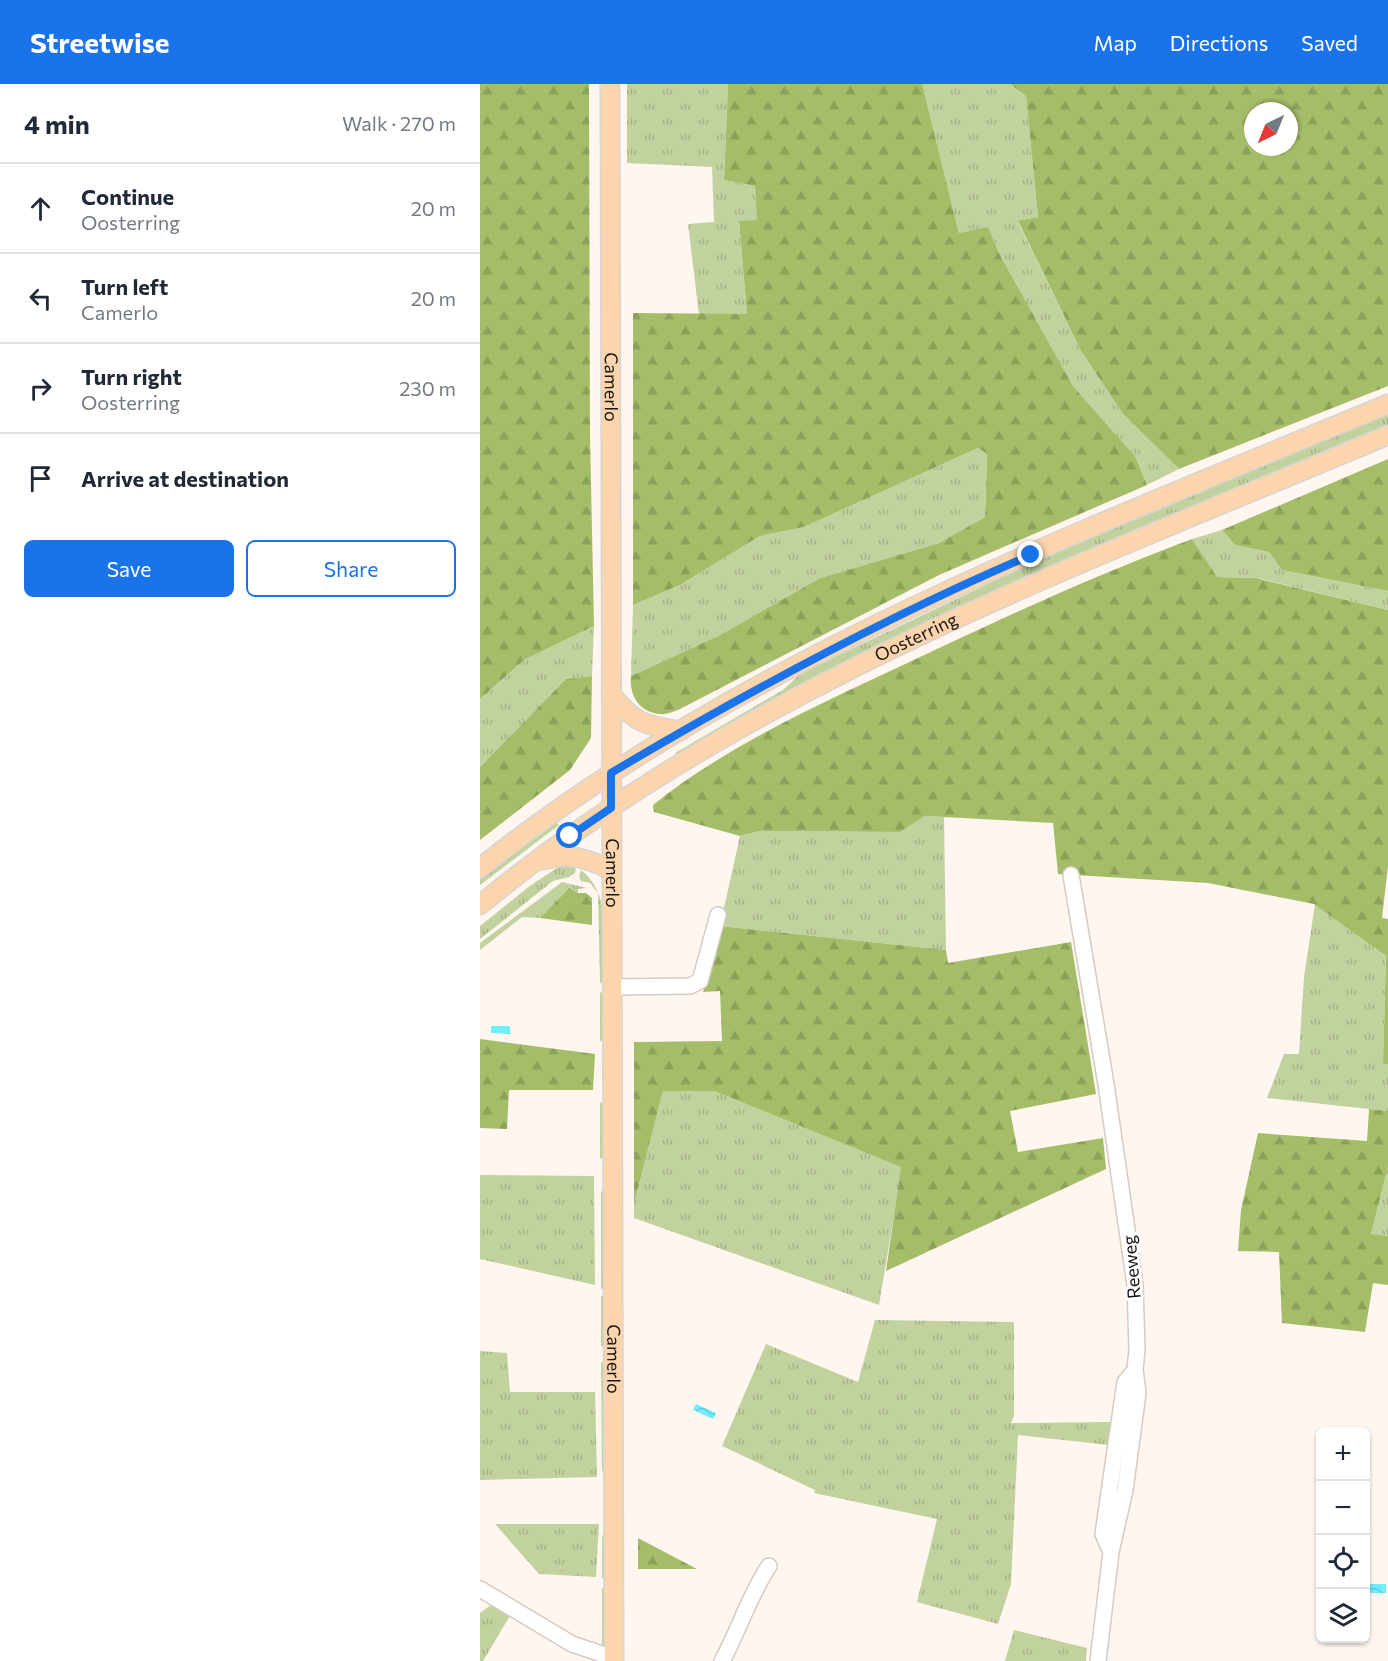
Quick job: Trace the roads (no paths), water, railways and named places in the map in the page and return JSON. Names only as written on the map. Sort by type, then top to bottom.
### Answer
[{"type":"main road","name":"Camerlo","points":[[610,84],[614,1660]]},
{"type":"main road","name":"Oosterring","points":[[480,868],[611,773],[768,681],[855,636],[1014,562],[1388,404]]},
{"type":"main road","name":"Oosterring","points":[[480,905],[535,862],[611,808],[714,745],[868,661],[1047,579],[1388,435]]},
{"type":"main road","points":[[611,694],[640,723],[681,731]]},
{"type":"main road","points":[[535,862],[562,855],[599,864],[612,871]]},
{"type":"street","name":"Reeweg","points":[[1071,875],[1128,1228],[1135,1285],[1137,1349],[1135,1370],[1125,1382],[1103,1534],[1111,1552],[1098,1661]]},
{"type":"street","points":[[612,987],[690,986],[700,981],[718,915]]},
{"type":"street","points":[[722,1661],[739,1630],[756,1586],[769,1566]]},
{"type":"street","points":[[480,1589],[572,1644],[614,1660]]},
{"type":"water","points":[[491,1026],[510,1026],[510,1034],[491,1033]]},
{"type":"water","points":[[696,1404],[716,1413],[713,1419],[693,1410]]},
{"type":"water","points":[[1370,1584],[1386,1584],[1386,1593],[1370,1593]]}]
